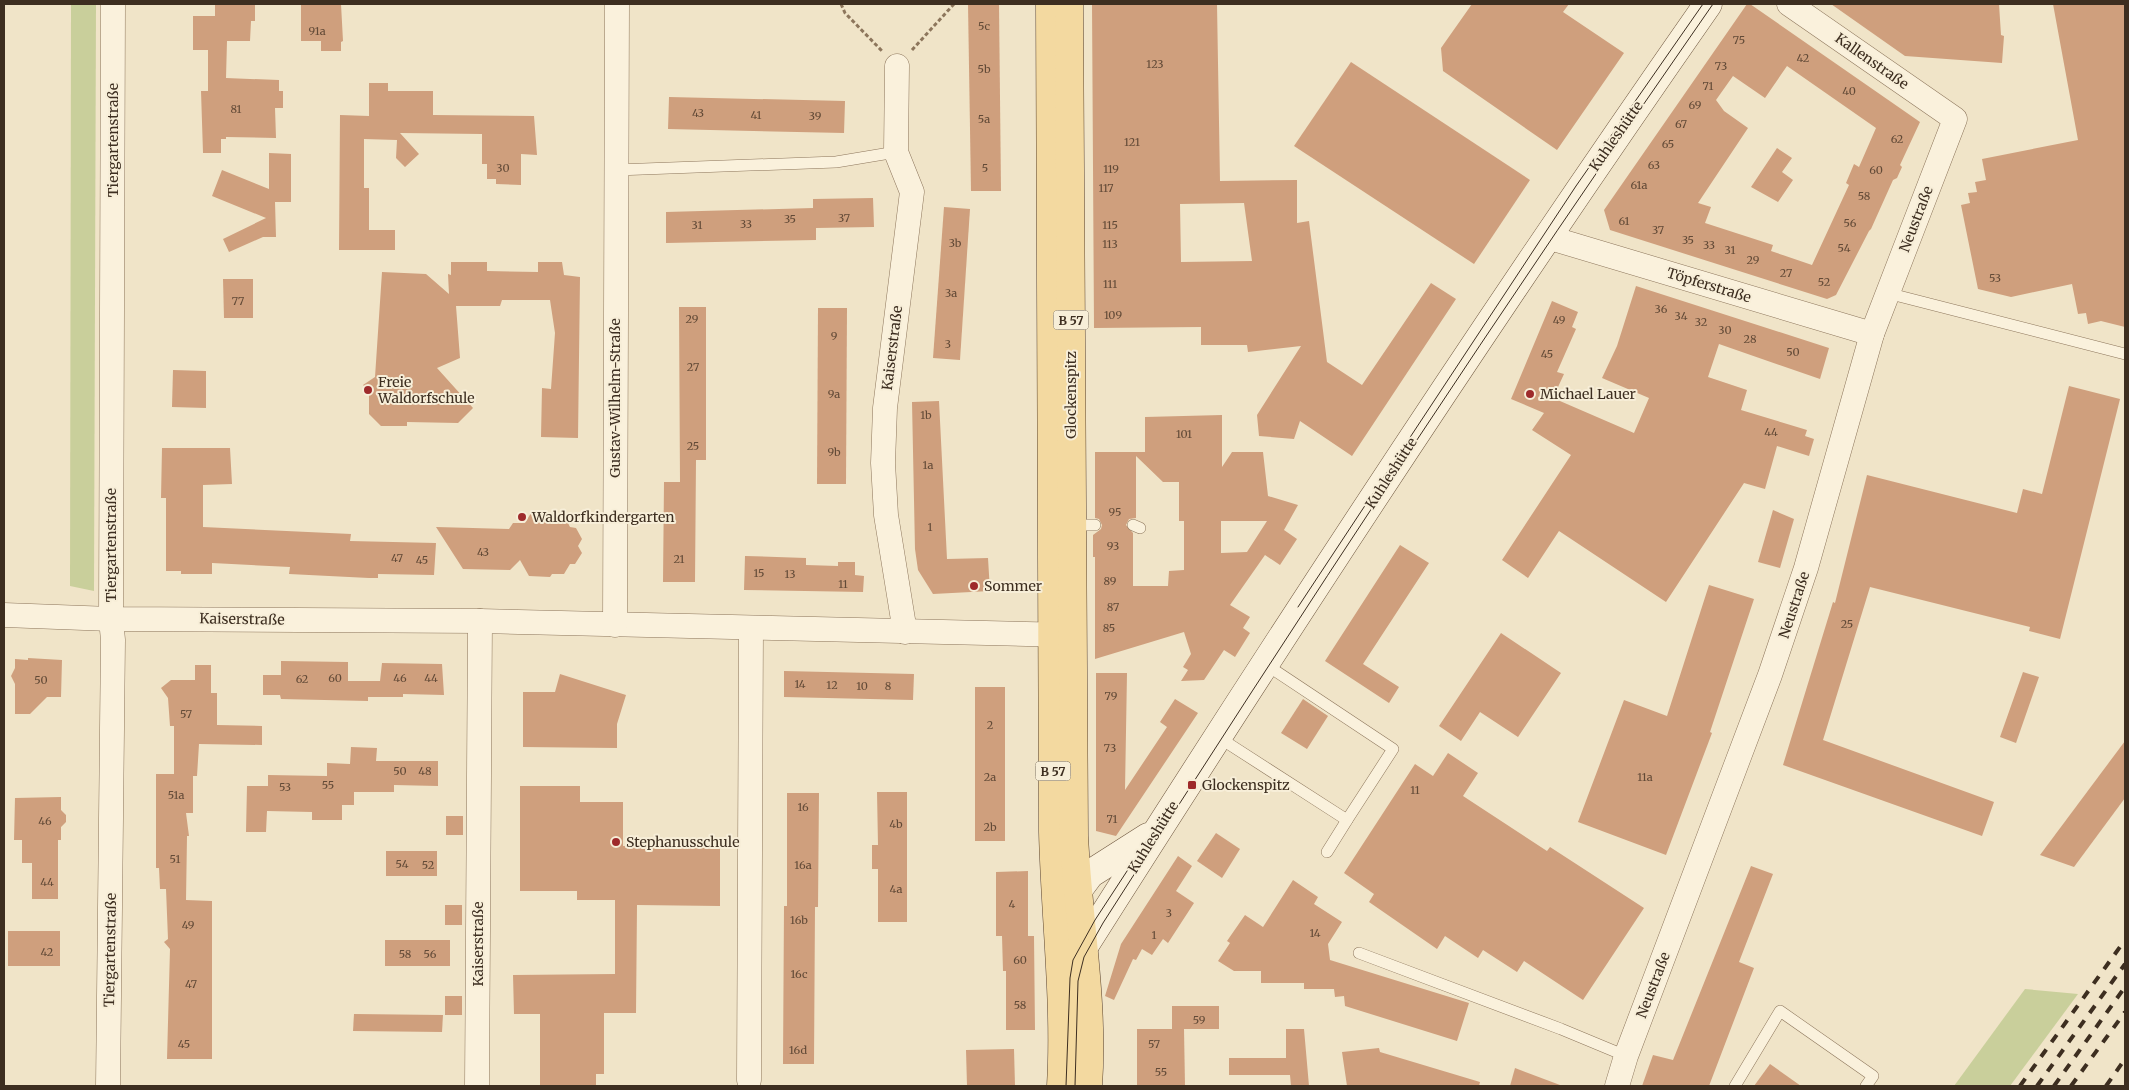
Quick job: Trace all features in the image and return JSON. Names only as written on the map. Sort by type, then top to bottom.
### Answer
[{"type":"main road","name":"Glockenspitz","points":[[1050,4],[1063,635],[1077,888]]},
{"type":"main road","name":"Glockenspitz","points":[[1069,4],[1084,525],[1063,635],[1053,832],[1071,950],[1090,1012],[1091,1052],[1088,1086]]},
{"type":"main road","name":"Glockenspitz","points":[[1061,1086],[1062,1014],[1071,950]]},
{"type":"street","name":"Tiergartenstraße","points":[[108,1086],[113,649],[111,619],[113,4]]},
{"type":"street","name":"Gustav-Wilhelm-Straße","points":[[614,625],[617,4]]},
{"type":"street","name":"Kuhleshütte","points":[[1071,950],[1158,831],[1265,664],[1547,237],[1708,4]]},
{"type":"street","name":"Kallenstraße","points":[[1789,4],[1955,119]]},
{"type":"street","name":"Kaiserstraße","points":[[897,66],[896,152],[912,192],[885,408],[883,463],[886,515],[905,632]]},
{"type":"street","name":"Neustraße","points":[[1617,1086],[1626,1056],[1780,647],[1806,568],[1872,334],[1955,119]]},
{"type":"street","name":"Töpferstraße","points":[[1547,237],[1872,334]]},
{"type":"street","name":"Kaiserstraße","points":[[4,616],[111,619],[480,622],[1063,635]]},
{"type":"street","name":"Kaiserstraße","points":[[477,1086],[480,622]]},
{"type":"street","points":[[749,1080],[751,628]]},
{"type":"street","points":[[1071,950],[1064,917],[1068,903],[1077,888],[1090,874],[1127,853],[1158,831]]},
{"type":"lane","points":[[616,170],[836,162],[896,152]]},
{"type":"lane","points":[[1887,293],[2125,354]]},
{"type":"lane","points":[[1265,664],[1393,749],[1326,852]]},
{"type":"lane","points":[[1218,737],[1348,820]]},
{"type":"lane","points":[[1359,953],[1561,1029],[1626,1056]]},
{"type":"lane","points":[[1735,1086],[1780,1011],[1873,1076],[1866,1086]]},
{"type":"path","points":[[841,4],[845,13],[897,66],[954,4]]},
{"type":"green space","points":[[71,4],[96,4],[94,591],[70,586]]},
{"type":"green space","points":[[2025,989],[2078,994],[2010,1086],[1954,1086]]},
{"type":"building","points":[[215,4],[255,4],[255,21],[251,21],[250,41],[227,41],[226,78],[279,80],[279,91],[283,91],[283,108],[275,108],[276,138],[226,137],[226,139],[221,139],[221,153],[203,153],[201,91],[208,91],[208,50],[193,50],[193,16],[215,16]]},
{"type":"building","points":[[301,4],[341,4],[343,41],[341,42],[341,51],[321,51],[321,41],[301,41]]},
{"type":"building","points":[[968,4],[999,4],[1001,191],[971,191]]},
{"type":"building","points":[[1092,4],[1217,4],[1220,181],[1297,180],[1297,223],[1309,221],[1327,362],[1362,385],[1431,283],[1456,299],[1352,456],[1300,421],[1294,439],[1259,436],[1257,415],[1301,346],[1248,352],[1247,345],[1201,345],[1201,327],[1094,328]],"holes":[[[1244,203],[1252,261],[1181,262],[1180,204]]]},
{"type":"building","points":[[1472,4],[1569,4],[1563,12],[1624,53],[1557,150],[1443,71],[1441,48]]},
{"type":"building","points":[[1747,4],[1750,4],[1920,122],[1900,165],[1902,167],[1897,178],[1893,180],[1871,229],[1836,295],[1827,299],[1610,230],[1604,210]],"holes":[[[1787,66],[1876,128],[1859,167],[1854,164],[1846,183],[1849,185],[1812,265],[1771,251],[1773,245],[1705,223],[1711,207],[1698,203],[1748,128],[1724,111],[1716,100],[1733,76],[1765,98]]]},
{"type":"building","points":[[1831,4],[1999,4],[2001,35],[2004,36],[2002,63],[1905,56]]},
{"type":"building","points":[[2053,4],[2125,4],[2125,327],[2101,321],[2088,324],[2086,313],[2078,314],[2072,284],[2011,297],[1978,289],[1961,205],[1970,203],[1968,193],[1977,192],[1975,182],[1986,180],[1982,159],[2078,140]]},
{"type":"building","points":[[1351,62],[1530,180],[1474,264],[1294,146]]},
{"type":"building","points":[[369,83],[388,83],[388,91],[433,91],[433,115],[534,116],[537,155],[521,154],[521,185],[496,184],[496,179],[487,179],[487,164],[482,164],[482,134],[400,133],[419,154],[405,167],[396,158],[397,140],[364,139],[364,188],[369,188],[369,230],[395,230],[395,250],[339,250],[340,115],[369,116]]},
{"type":"building","points":[[669,97],[845,101],[844,133],[668,129]]},
{"type":"building","points":[[1777,148],[1792,158],[1782,172],[1793,180],[1778,202],[1751,187]]},
{"type":"building","points":[[269,153],[291,154],[291,202],[275,202],[276,237],[263,237],[229,252],[223,239],[266,218],[212,196],[222,170],[269,189]]},
{"type":"building","points":[[873,198],[874,227],[816,228],[816,240],[666,243],[666,212],[813,208],[813,199]]},
{"type":"building","points":[[944,207],[970,209],[960,360],[933,358]]},
{"type":"building","points":[[451,262],[487,262],[487,271],[538,272],[538,262],[562,262],[564,275],[580,277],[578,438],[541,437],[542,388],[551,389],[555,333],[550,300],[502,300],[500,306],[456,306],[460,358],[437,368],[473,408],[458,423],[407,422],[407,426],[381,426],[369,414],[369,391],[363,385],[375,377],[382,272],[426,274],[449,294],[448,274],[451,275]]},
{"type":"building","points":[[223,279],[253,279],[253,318],[224,318]]},
{"type":"building","points":[[1636,286],[1829,348],[1820,379],[1719,344],[1708,377],[1747,390],[1741,410],[1807,430],[1805,436],[1814,439],[1809,456],[1777,446],[1765,489],[1744,483],[1666,602],[1559,531],[1528,578],[1502,560],[1571,455],[1532,430],[1544,413],[1511,399],[1552,301],[1578,312],[1572,327],[1576,329],[1557,372],[1564,374],[1553,398],[1634,433],[1649,398],[1602,378],[1617,346]]},
{"type":"building","points":[[679,307],[706,307],[706,460],[696,460],[695,582],[663,582],[664,482],[680,482]]},
{"type":"building","points":[[818,308],[847,308],[846,484],[817,484]]},
{"type":"building","points":[[173,370],[206,371],[206,408],[172,407]]},
{"type":"building","points":[[2069,386],[2120,399],[2060,639],[2029,631],[2030,627],[1870,587],[1823,740],[1994,802],[1982,836],[1783,765],[1833,602],[1835,603],[1867,475],[2017,513],[2023,489],[2042,494]]},
{"type":"building","points":[[939,401],[947,559],[988,558],[990,591],[933,594],[918,570],[915,549],[912,402]]},
{"type":"building","points":[[1222,415],[1222,467],[1232,452],[1263,452],[1268,496],[1298,505],[1284,530],[1297,539],[1280,565],[1265,555],[1230,605],[1250,617],[1243,628],[1250,633],[1235,657],[1224,650],[1204,680],[1181,681],[1188,670],[1183,667],[1191,654],[1184,632],[1095,659],[1095,557],[1093,557],[1093,535],[1101,529],[1102,525],[1099,519],[1095,518],[1095,452],[1145,452],[1145,417]],"holes":[[[1136,456],[1163,482],[1179,482],[1179,521],[1184,521],[1184,570],[1169,571],[1168,586],[1133,586],[1133,533],[1126,525],[1129,519],[1136,518]],[[1221,521],[1267,521],[1247,552],[1221,553]]]},
{"type":"building","points":[[162,448],[230,448],[232,484],[203,485],[203,527],[351,534],[350,541],[436,543],[434,575],[378,574],[378,578],[369,578],[289,574],[290,567],[212,563],[212,574],[181,574],[181,571],[166,571],[166,498],[161,498]]},
{"type":"building","points":[[1773,510],[1794,519],[1780,568],[1758,562]]},
{"type":"building","points":[[531,513],[565,517],[570,527],[576,528],[582,539],[578,546],[582,553],[575,564],[570,564],[564,574],[552,574],[550,577],[529,576],[520,560],[510,570],[463,569],[436,527],[509,529],[513,523],[525,523]]},
{"type":"building","points":[[1400,545],[1429,563],[1363,664],[1399,687],[1389,703],[1325,661]]},
{"type":"building","points":[[745,556],[806,558],[806,565],[838,566],[838,562],[855,562],[855,575],[864,576],[863,592],[744,590]]},
{"type":"building","points":[[1709,585],[1754,599],[1710,732],[1712,733],[1666,855],[1578,822],[1624,700],[1667,716]]},
{"type":"building","points":[[1501,633],[1561,673],[1518,737],[1480,712],[1461,741],[1439,726]]},
{"type":"building","points":[[28,658],[62,660],[61,697],[47,697],[30,714],[15,714],[15,684],[11,676],[15,668],[15,659],[28,660]]},
{"type":"building","points":[[281,661],[348,662],[348,681],[380,681],[382,663],[442,664],[444,695],[403,694],[403,697],[368,697],[368,701],[281,699],[280,695],[263,695],[263,675],[281,675]]},
{"type":"building","points":[[195,665],[211,665],[211,693],[217,693],[217,725],[262,726],[262,745],[199,744],[197,776],[193,776],[193,813],[186,813],[189,836],[187,836],[186,900],[212,901],[212,1059],[167,1059],[170,949],[164,942],[168,939],[166,889],[160,889],[159,868],[156,868],[156,774],[174,774],[174,726],[170,726],[168,698],[161,688],[171,680],[195,680]]},
{"type":"building","points":[[784,671],[914,674],[913,700],[784,697]]},
{"type":"building","points":[[2023,672],[2039,677],[2016,743],[2000,737]]},
{"type":"building","points":[[1096,673],[1127,673],[1125,790],[1167,727],[1160,722],[1175,699],[1198,713],[1116,836],[1096,831]]},
{"type":"building","points":[[560,674],[626,695],[617,724],[617,748],[523,747],[523,692],[555,692]]},
{"type":"building","points":[[975,687],[1005,687],[1005,841],[975,841]]},
{"type":"building","points":[[1303,699],[1328,716],[1307,749],[1281,733]]},
{"type":"building","points":[[2125,741],[2125,798],[2074,867],[2040,855]]},
{"type":"building","points":[[351,747],[377,748],[376,761],[438,761],[438,786],[394,785],[394,792],[354,792],[354,805],[342,805],[342,820],[312,820],[312,812],[267,811],[266,832],[246,832],[247,786],[268,786],[268,775],[327,776],[327,763],[350,764]]},
{"type":"building","points":[[1448,753],[1478,773],[1463,796],[1547,851],[1550,847],[1644,908],[1583,1000],[1524,961],[1517,972],[1483,950],[1478,958],[1445,936],[1437,949],[1369,902],[1374,894],[1344,873],[1415,764],[1433,776]]},
{"type":"building","points":[[520,786],[580,786],[580,802],[623,802],[623,846],[720,848],[720,906],[637,905],[636,1013],[604,1013],[604,1074],[596,1074],[596,1086],[540,1086],[540,1014],[514,1014],[513,975],[615,974],[615,900],[577,900],[577,891],[520,891]]},
{"type":"building","points":[[877,792],[907,792],[907,922],[878,922],[878,869],[872,869],[872,845],[878,845]]},
{"type":"building","points":[[787,793],[819,793],[818,907],[815,907],[814,1064],[783,1064],[784,906],[787,906]]},
{"type":"building","points":[[61,797],[61,810],[66,815],[66,822],[61,827],[61,840],[58,840],[58,899],[32,899],[32,863],[22,863],[22,840],[14,840],[15,798]]},
{"type":"building","points":[[446,816],[463,816],[463,835],[446,835]]},
{"type":"building","points":[[1216,833],[1240,849],[1222,878],[1197,861]]},
{"type":"building","points":[[386,851],[437,851],[437,876],[386,876]]},
{"type":"building","points":[[1178,856],[1192,866],[1176,891],[1194,903],[1168,943],[1163,939],[1152,955],[1142,949],[1136,960],[1133,959],[1114,1000],[1105,996],[1121,944]]},
{"type":"building","points":[[1751,866],[1773,874],[1739,962],[1754,968],[1709,1086],[1642,1086],[1653,1055],[1673,1060]]},
{"type":"building","points":[[1028,871],[1028,936],[1034,936],[1035,1030],[1006,1030],[1006,971],[1003,971],[1002,936],[996,936],[996,872]]},
{"type":"building","points":[[1293,880],[1318,897],[1314,904],[1342,922],[1328,944],[1330,960],[1469,1003],[1457,1041],[1345,1006],[1344,996],[1335,997],[1334,989],[1304,989],[1304,983],[1261,983],[1261,971],[1234,971],[1218,961],[1230,943],[1227,941],[1245,915],[1263,927]]},
{"type":"building","points":[[445,905],[462,905],[462,925],[445,925]]},
{"type":"building","points":[[8,931],[60,931],[60,966],[8,966]]},
{"type":"building","points":[[385,940],[450,940],[450,966],[385,966]]},
{"type":"building","points":[[445,996],[462,996],[462,1015],[445,1015]]},
{"type":"building","points":[[1172,1006],[1219,1006],[1219,1029],[1172,1029]]},
{"type":"building","points":[[354,1014],[443,1015],[442,1032],[353,1031]]},
{"type":"building","points":[[1137,1029],[1184,1029],[1185,1086],[1137,1086]]},
{"type":"building","points":[[1286,1029],[1304,1029],[1309,1086],[1291,1086],[1290,1075],[1229,1075],[1229,1058],[1286,1058]]},
{"type":"building","points":[[1379,1048],[1380,1052],[1480,1082],[1479,1086],[1347,1086],[1342,1052]]},
{"type":"building","points":[[1014,1049],[1015,1086],[967,1086],[966,1050]]},
{"type":"building","points":[[1770,1064],[1801,1086],[1754,1086]]},
{"type":"building","points":[[1515,1068],[1560,1085],[1510,1086]]},
{"type":"tram line","points":[[1298,607],[1576,186],[1703,4]]},
{"type":"tram line","points":[[1075,1086],[1078,981],[1084,957],[1103,923],[1252,691],[1480,345],[1713,4]]},
{"type":"tram line","points":[[1066,1086],[1070,978],[1073,960],[1095,920],[1165,813]]},
{"type":"railway","points":[[2020,1086],[2125,940]]},
{"type":"railway","points":[[2037,1086],[2125,964]]},
{"type":"railway","points":[[2054,1086],[2125,987]]},
{"type":"railway","points":[[2071,1086],[2125,1012]]},
{"type":"railway","points":[[2106,1086],[2125,1059]]},
{"type":"place","name":"Freie Waldorfschule","points":[[368,390]]},
{"type":"place","name":"Michael Lauer","points":[[1530,394]]},
{"type":"place","name":"Waldorfkindergarten","points":[[522,517]]},
{"type":"place","name":"Sommer","points":[[974,586]]},
{"type":"place","name":"Glockenspitz","points":[[1192,785]]},
{"type":"place","name":"Stephanusschule","points":[[616,842]]}]
